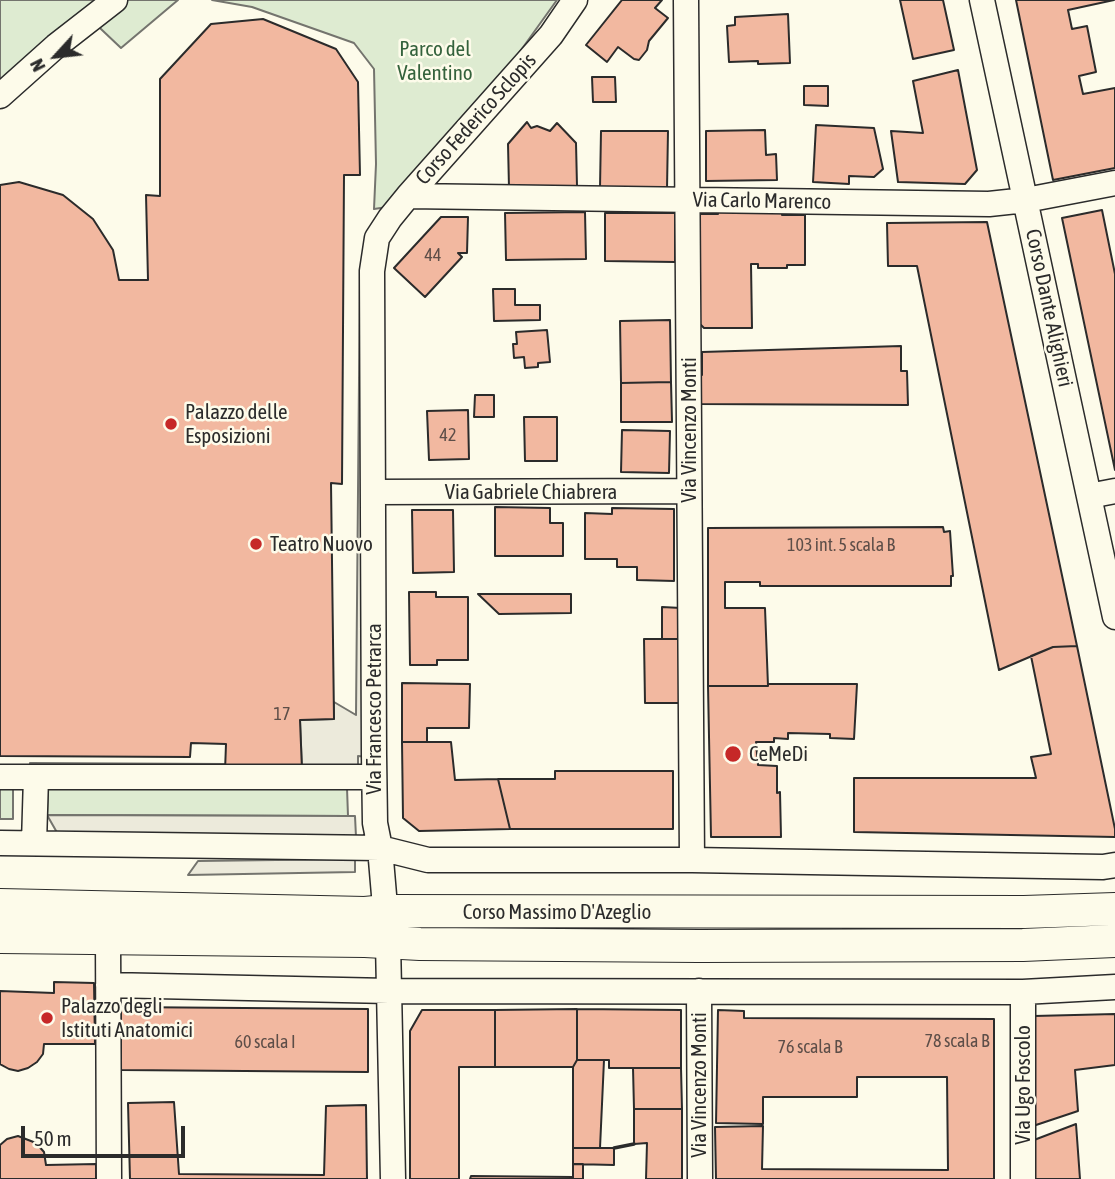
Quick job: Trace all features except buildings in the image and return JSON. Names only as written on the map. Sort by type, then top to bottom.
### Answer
[{"type":"main road","name":"Corso Massimo D'Azeglio","points":[[0,905],[365,913],[1024,912],[1115,909]]},
{"type":"main road","name":"Corso Massimo D'Azeglio","points":[[0,937],[698,946],[1023,945],[1115,941]]},
{"type":"street","points":[[0,96],[56,46],[116,0]]},
{"type":"street","name":"Corso Federico Sclopis","points":[[377,238],[408,196],[551,35],[575,0]]},
{"type":"street","name":"Via Vincenzo Monti","points":[[686,0],[692,860]]},
{"type":"street","name":"Corso Dante Alighieri","points":[[982,0],[1115,617]]},
{"type":"street","name":"Via Carlo Marenco","points":[[408,196],[989,204],[1026,200],[1115,183]]},
{"type":"street","name":"Via Francesco Petrarca","points":[[377,238],[372,271],[374,778],[375,823],[380,848],[388,942],[393,1179]]},
{"type":"street","points":[[1089,496],[1115,491]]},
{"type":"street","name":"Via Gabriele Chiabrera","points":[[373,492],[689,492]]},
{"type":"street","points":[[0,776],[374,778]]},
{"type":"street","points":[[33,843],[36,777]]},
{"type":"street","points":[[0,843],[380,848],[428,860],[1115,865]]},
{"type":"street","points":[[108,939],[109,1179]]},
{"type":"street","points":[[108,985],[389,991],[1023,992],[1115,987]]},
{"type":"street","name":"Via Vincenzo Monti","points":[[699,991],[700,1179]]},
{"type":"street","name":"Via Ugo Foscolo","points":[[1023,992],[1023,1179]]},
{"type":"green space","points":[[0,0],[178,0],[121,48],[83,12],[0,83]]},
{"type":"green space","name":"Parco del Valentino","points":[[212,0],[557,0],[506,71],[394,206],[374,209],[374,69],[354,43],[252,7]]},
{"type":"green space","points":[[347,788],[348,816],[47,815],[48,789]]},
{"type":"green space","points":[[0,789],[13,789],[13,819],[0,819]]},
{"type":"shaded area","points":[[360,268],[369,757],[358,756],[358,770],[302,770],[300,720],[334,719],[334,702],[356,715]]},
{"type":"shaded area","points":[[30,763],[226,764],[225,771],[30,770]]},
{"type":"shaded area","points":[[47,815],[355,816],[356,837],[59,836]]},
{"type":"shaded area","points":[[355,859],[355,872],[188,875],[198,861]]},
{"type":"wall","points":[[614,1148],[634,1144]]},
{"type":"place","name":"Palazzo delle Esposizioni","points":[[171,424]]},
{"type":"place","name":"Teatro Nuovo","points":[[256,544]]},
{"type":"place","name":"CeMeDi","points":[[733,754]]},
{"type":"place","name":"Palazzo degli Istituti Anatomici","points":[[47,1018]]}]
